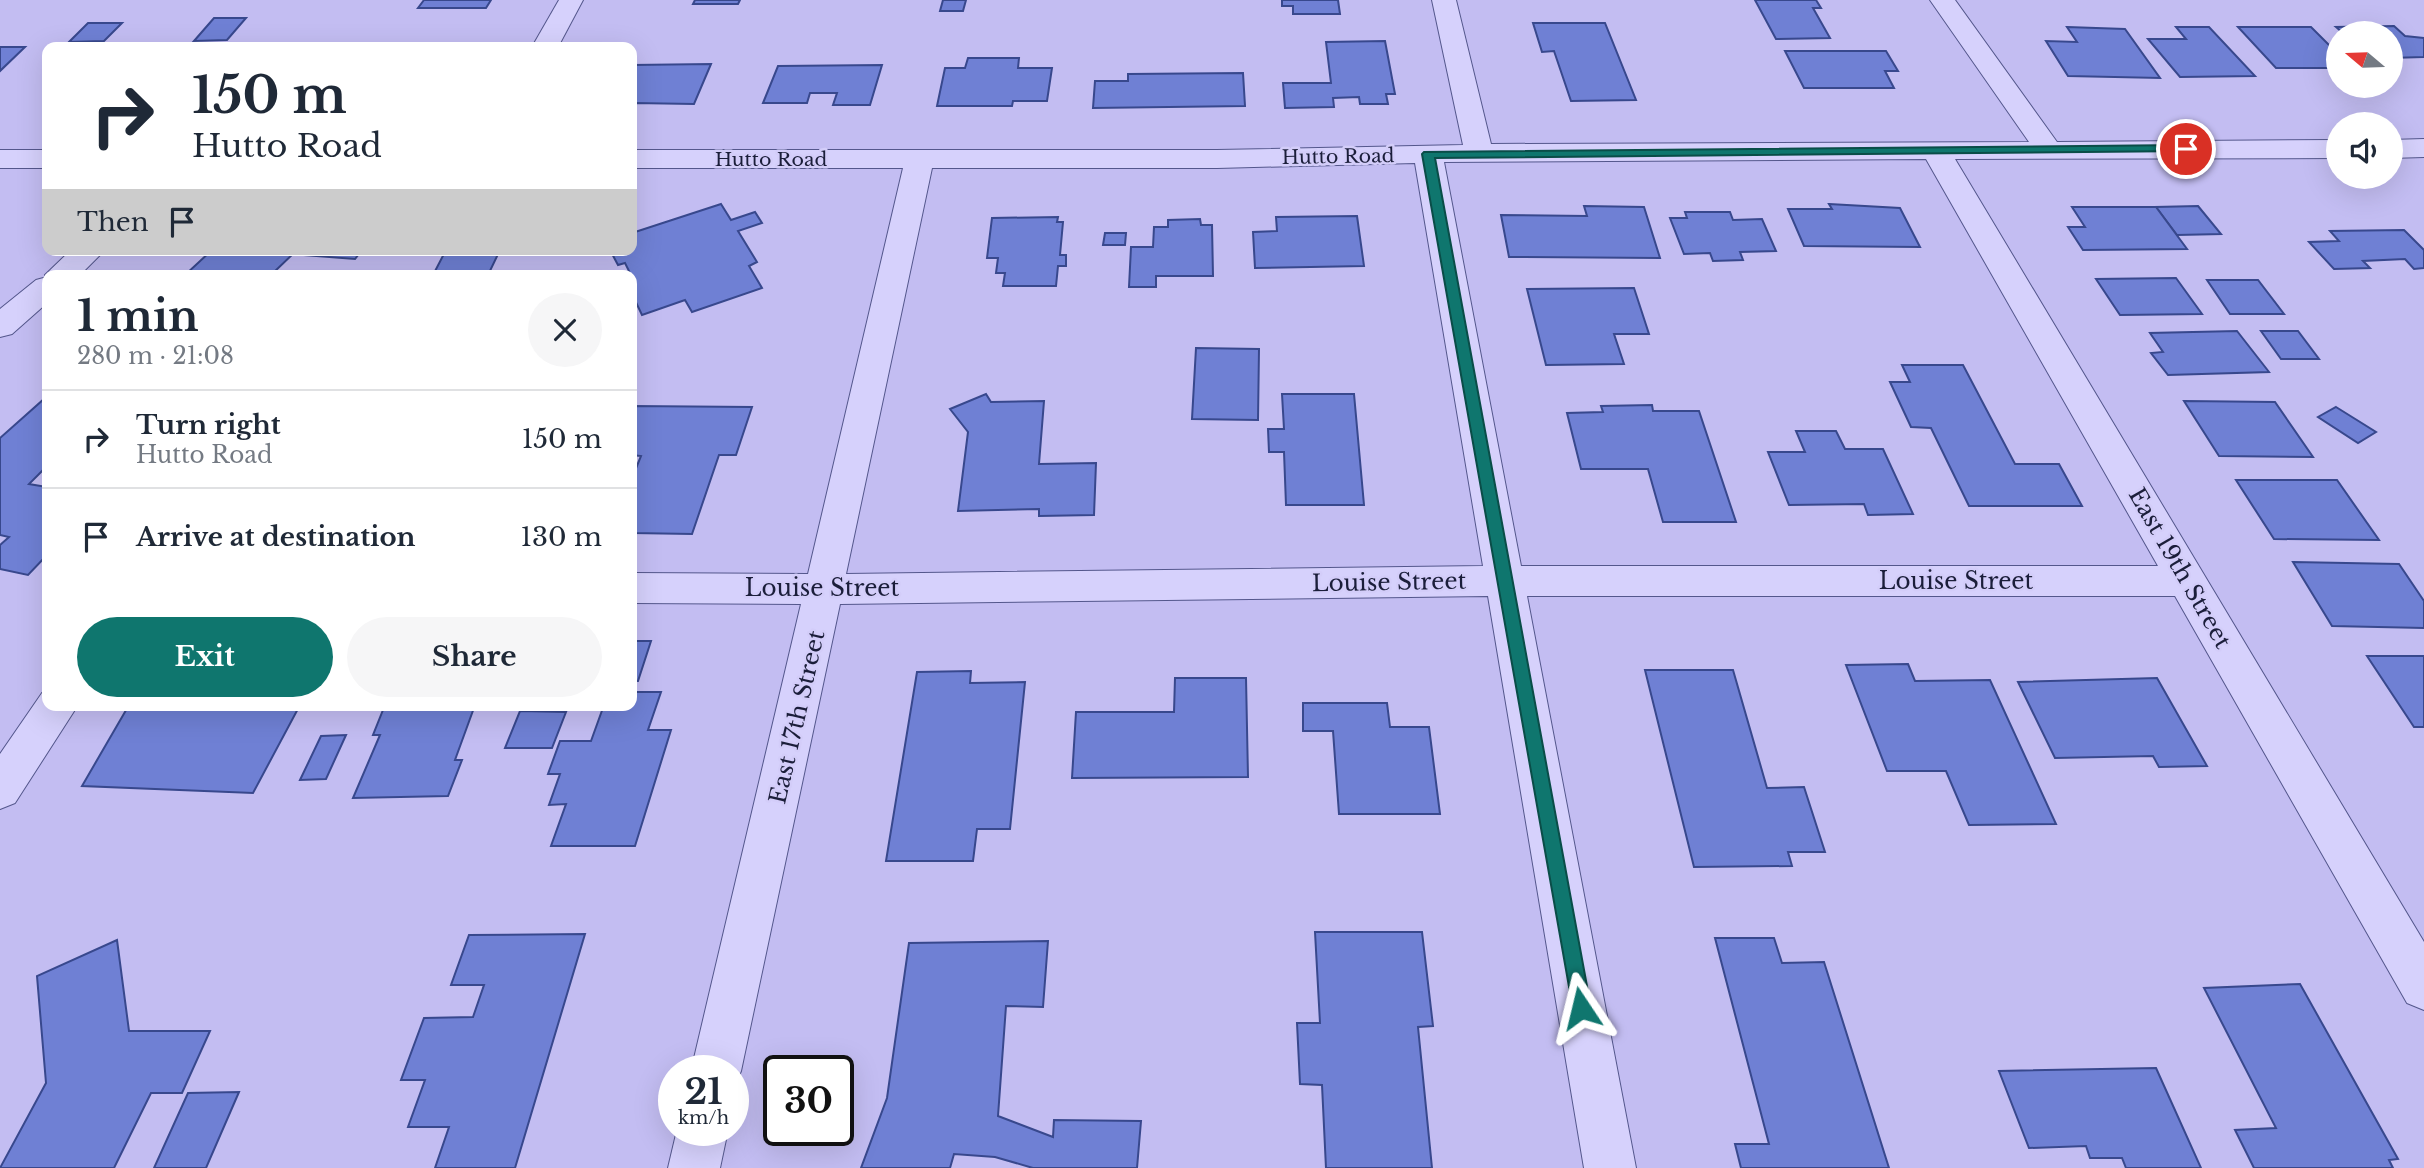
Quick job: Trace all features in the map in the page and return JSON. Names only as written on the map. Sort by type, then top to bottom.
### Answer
[{"type":"street","points":[[548,42],[570,0]]},
{"type":"street","points":[[1444,0],[1479,153]]},
{"type":"street","points":[[1942,0],[2048,149]]},
{"type":"street","points":[[2403,149],[2424,148]]},
{"type":"street","name":"Hutto Road","points":[[637,159],[1217,159],[1479,153],[2326,149]]},
{"type":"street","name":"East 19th Street","points":[[1935,150],[2424,987]]},
{"type":"street","points":[[1428,154],[1610,1168]]},
{"type":"street","name":"East 17th Street","points":[[720,1055],[826,589],[920,158]]},
{"type":"street","points":[[0,159],[42,159]]},
{"type":"street","points":[[67,270],[83,256]]},
{"type":"street","points":[[0,327],[42,290]]},
{"type":"street","name":"Louise Street","points":[[637,588],[826,589],[1506,580],[2188,581]]},
{"type":"street","points":[[0,790],[53,711]]},
{"type":"street","points":[[694,1168],[699,1146]]},
{"type":"building","points":[[424,0],[491,0],[486,8],[418,8]]},
{"type":"building","points":[[695,0],[740,0],[738,4],[693,4]]},
{"type":"building","points":[[943,0],[966,0],[963,11],[940,11]]},
{"type":"building","points":[[1282,0],[1338,0],[1340,14],[1293,14],[1293,6],[1282,6]]},
{"type":"building","points":[[1755,0],[1816,0],[1821,8],[1813,8],[1830,38],[1776,39]]},
{"type":"building","points":[[214,18],[246,18],[227,40],[194,41]]},
{"type":"building","points":[[88,23],[122,23],[104,41],[69,42]]},
{"type":"building","points":[[1533,23],[1605,23],[1636,100],[1571,101],[1554,51],[1542,52]]},
{"type":"building","points":[[2067,27],[2125,29],[2160,78],[2068,76],[2046,41],[2077,42]]},
{"type":"building","points":[[2176,27],[2209,27],[2255,76],[2180,77],[2148,39],[2186,39]]},
{"type":"building","points":[[2238,27],[2311,27],[2326,42],[2326,68],[2276,68]]},
{"type":"building","points":[[2403,34],[2424,38],[2424,57],[2403,58]]},
{"type":"building","points":[[1385,41],[1395,94],[1386,94],[1388,104],[1360,104],[1359,97],[1333,98],[1334,107],[1285,108],[1283,83],[1331,83],[1326,42]]},
{"type":"building","points":[[0,47],[25,47],[0,71]]},
{"type":"building","points":[[1785,51],[1886,51],[1898,71],[1885,71],[1894,88],[1804,88]]},
{"type":"building","points":[[968,58],[1019,58],[1018,68],[1052,68],[1047,101],[1013,101],[1012,106],[937,106],[945,68],[965,68]]},
{"type":"building","points":[[711,64],[694,104],[637,103],[637,65]]},
{"type":"building","points":[[882,65],[870,105],[833,105],[837,93],[810,93],[807,103],[763,103],[778,66]]},
{"type":"building","points":[[1243,73],[1245,106],[1093,108],[1095,81],[1128,81],[1128,74]]},
{"type":"building","points":[[721,204],[731,220],[755,212],[762,223],[738,231],[757,262],[749,266],[762,288],[692,312],[685,300],[642,315],[637,304],[637,270],[628,270],[625,263],[618,265],[613,256],[637,256],[637,231]]},
{"type":"building","points":[[1829,204],[1900,208],[1920,247],[1804,246],[1788,209],[1832,209]]},
{"type":"building","points":[[1584,206],[1644,207],[1660,258],[1509,257],[1501,215],[1587,216]]},
{"type":"building","points":[[2198,206],[2221,234],[2177,235],[2156,207]]},
{"type":"building","points":[[2072,207],[2156,207],[2187,249],[2083,250],[2068,227],[2085,227]]},
{"type":"building","points":[[1685,212],[1730,212],[1733,220],[1762,219],[1776,251],[1740,252],[1743,260],[1713,261],[1710,253],[1684,254],[1670,218],[1687,218]]},
{"type":"building","points":[[1357,216],[1364,266],[1255,268],[1253,232],[1277,231],[1276,217]]},
{"type":"building","points":[[1058,217],[1057,222],[1063,222],[1060,255],[1066,255],[1066,266],[1058,266],[1056,286],[1003,286],[1005,273],[996,273],[998,258],[987,258],[992,218]]},
{"type":"building","points":[[1200,219],[1201,225],[1212,225],[1213,276],[1156,276],[1156,287],[1129,287],[1131,247],[1153,247],[1154,227],[1168,227],[1168,220]]},
{"type":"building","points":[[2404,230],[2424,250],[2424,268],[2414,269],[2405,259],[2363,261],[2370,268],[2334,269],[2309,242],[2339,241],[2330,231]]},
{"type":"building","points":[[1105,233],[1126,233],[1125,245],[1103,245]]},
{"type":"building","points":[[206,256],[291,256],[276,270],[190,270]]},
{"type":"building","points":[[315,256],[357,256],[355,259]]},
{"type":"building","points":[[443,256],[497,256],[490,270],[436,270]]},
{"type":"building","points":[[2176,278],[2202,314],[2120,315],[2096,279]]},
{"type":"building","points":[[2207,280],[2258,280],[2284,314],[2230,314]]},
{"type":"building","points":[[1634,288],[1649,334],[1614,334],[1624,364],[1546,365],[1527,289]]},
{"type":"building","points":[[2237,331],[2269,372],[2168,375],[2151,353],[2163,352],[2150,333]]},
{"type":"building","points":[[2261,331],[2298,331],[2319,359],[2281,359]]},
{"type":"building","points":[[1196,348],[1259,349],[1258,420],[1192,419]]},
{"type":"building","points":[[1902,365],[1963,365],[2015,464],[2059,464],[2082,506],[1969,506],[1931,428],[1911,427],[1890,382],[1910,382]]},
{"type":"building","points":[[986,394],[991,402],[1044,401],[1039,464],[1096,463],[1094,515],[1039,516],[1039,509],[958,511],[968,432],[950,409]]},
{"type":"building","points":[[1282,394],[1354,394],[1364,505],[1286,505],[1284,452],[1269,452],[1268,429],[1284,429]]},
{"type":"building","points":[[42,401],[42,471],[29,484],[42,486],[42,560],[28,575],[0,569],[0,545],[9,537],[0,535],[0,438]]},
{"type":"building","points":[[2184,401],[2275,402],[2313,457],[2219,456]]},
{"type":"building","points":[[1652,405],[1653,411],[1699,411],[1736,522],[1663,522],[1648,469],[1581,469],[1567,413],[1603,412],[1601,406]]},
{"type":"building","points":[[637,406],[752,407],[736,455],[719,455],[692,534],[637,533],[637,466],[641,456],[637,456]]},
{"type":"building","points":[[2336,407],[2376,432],[2358,443],[2318,417]]},
{"type":"building","points":[[1796,431],[1836,431],[1845,449],[1883,449],[1913,514],[1868,515],[1864,504],[1789,505],[1768,452],[1805,452]]},
{"type":"building","points":[[2236,480],[2337,480],[2379,540],[2274,539]]},
{"type":"building","points":[[2293,562],[2399,564],[2424,601],[2424,628],[2332,626]]},
{"type":"building","points":[[637,641],[651,641],[638,681]]},
{"type":"building","points":[[2367,656],[2424,656],[2424,727],[2414,727]]},
{"type":"building","points":[[1908,664],[1915,681],[1990,680],[2056,824],[1969,825],[1946,771],[1887,771],[1846,665]]},
{"type":"building","points":[[1645,670],[1733,670],[1767,788],[1804,787],[1825,852],[1788,852],[1792,866],[1694,867]]},
{"type":"building","points":[[971,671],[970,683],[1025,682],[1010,829],[977,829],[973,861],[886,861],[917,672]]},
{"type":"building","points":[[1175,678],[1246,678],[1248,777],[1072,778],[1076,712],[1174,712]]},
{"type":"building","points":[[2157,678],[2207,766],[2159,767],[2153,756],[2055,758],[2018,682]]},
{"type":"building","points":[[637,692],[661,692],[648,730],[671,730],[635,846],[551,846],[566,804],[549,805],[560,774],[548,774],[560,741],[591,741],[602,711],[637,711]]},
{"type":"building","points":[[1303,703],[1387,703],[1390,727],[1429,727],[1440,814],[1339,814],[1333,731],[1303,731]]},
{"type":"building","points":[[126,711],[297,711],[253,793],[82,786]]},
{"type":"building","points":[[383,711],[473,711],[455,760],[462,760],[448,796],[353,798],[380,735],[373,735]]},
{"type":"building","points":[[520,711],[566,712],[552,748],[505,748]]},
{"type":"building","points":[[346,735],[326,779],[300,780],[321,736]]},
{"type":"building","points":[[1315,932],[1422,932],[1433,1026],[1418,1027],[1432,1168],[1326,1168],[1322,1085],[1300,1084],[1297,1023],[1320,1023]]},
{"type":"building","points":[[585,934],[515,1168],[435,1168],[449,1127],[408,1127],[425,1080],[401,1080],[424,1018],[473,1017],[484,985],[451,985],[469,935]]},
{"type":"building","points":[[1715,938],[1774,938],[1782,963],[1824,962],[1889,1168],[1741,1168],[1735,1144],[1769,1144]]},
{"type":"building","points":[[117,940],[129,1031],[210,1031],[182,1093],[151,1093],[114,1168],[0,1168],[46,1083],[37,976]]},
{"type":"building","points":[[1048,941],[1043,1007],[1006,1006],[998,1116],[1053,1137],[1054,1120],[1141,1121],[1137,1168],[1033,1168],[995,1157],[954,1154],[950,1168],[861,1168],[887,1098],[909,943]]},
{"type":"building","points":[[2300,984],[2398,1159],[2389,1160],[2393,1168],[2254,1168],[2235,1130],[2276,1128],[2204,988]]},
{"type":"building","points":[[2156,1068],[2201,1168],[2126,1168],[2122,1158],[2090,1158],[2086,1146],[2029,1148],[1999,1071]]},
{"type":"building","points":[[239,1092],[206,1168],[154,1168],[188,1093]]},
{"type":"route","points":[[1581,1008],[1428,154],[2186,149]]}]
